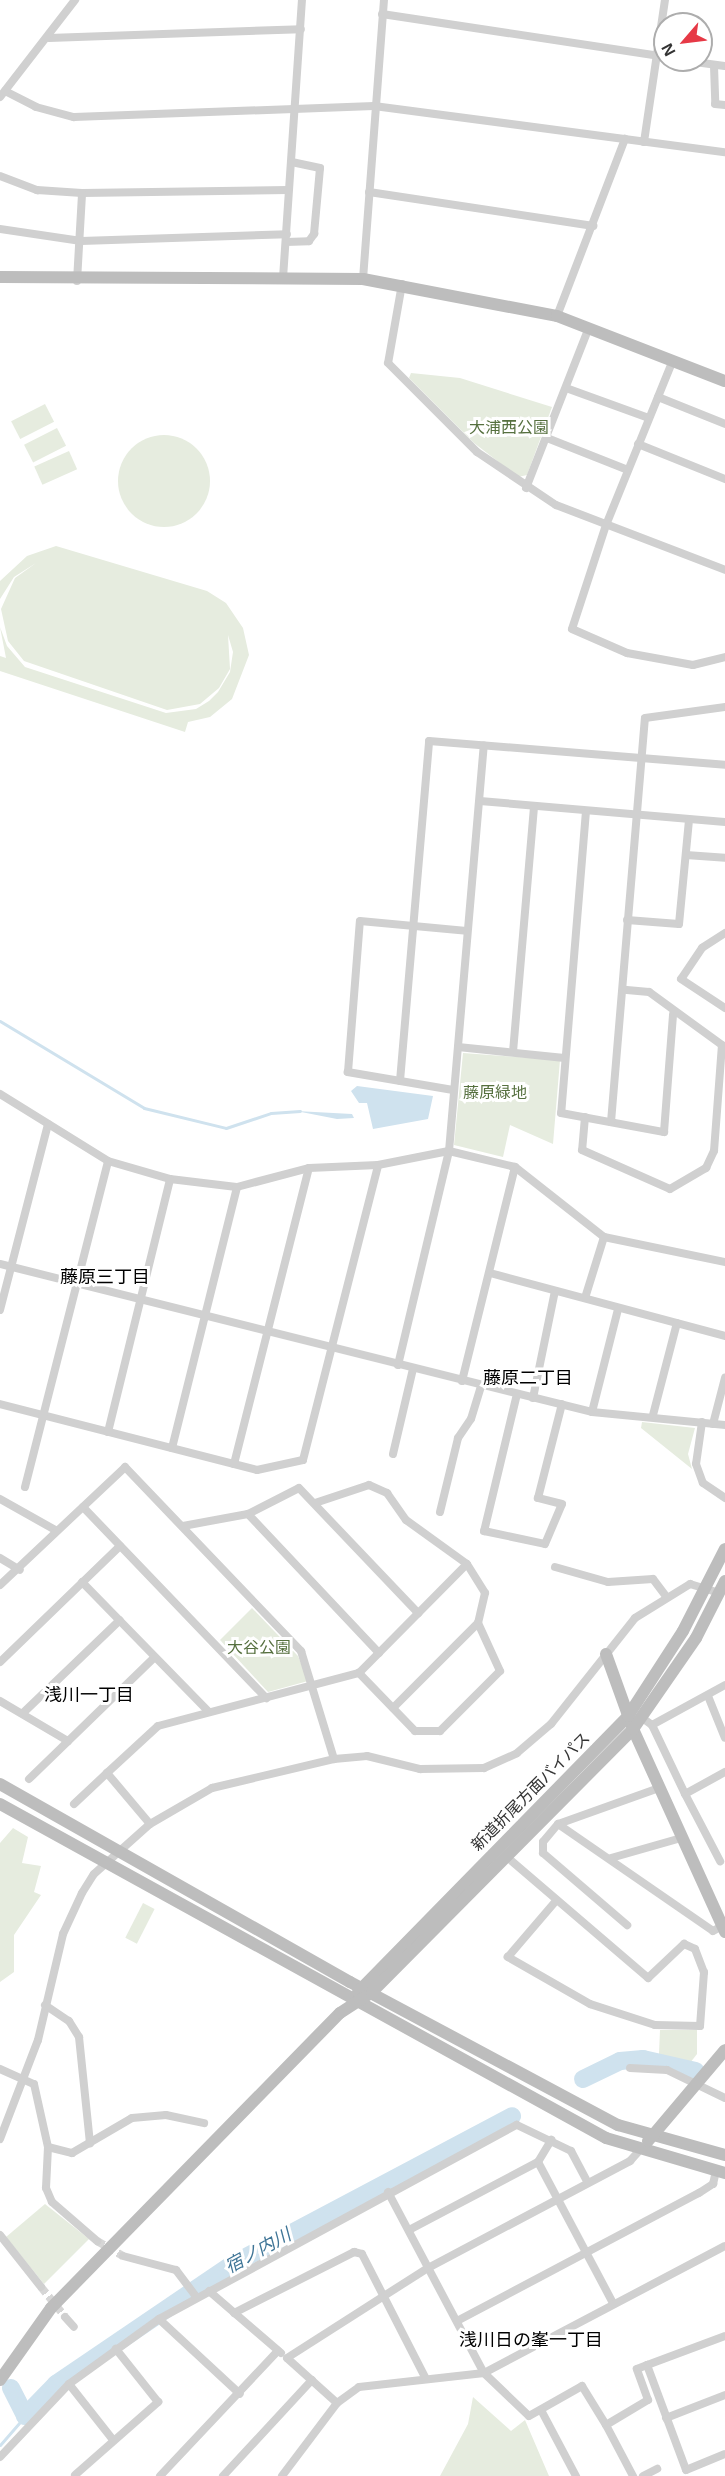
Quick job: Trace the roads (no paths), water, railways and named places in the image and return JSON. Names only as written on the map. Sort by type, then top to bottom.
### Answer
[{"type":"street","points":[[75,0],[49,38],[3,94],[36,107],[74,117],[374,106],[725,152]]},
{"type":"street","points":[[283,278],[302,0]]},
{"type":"street","points":[[363,279],[374,106],[384,0]]},
{"type":"street","points":[[382,14],[653,56]]},
{"type":"street","points":[[49,38],[301,29]]},
{"type":"street","points":[[725,65],[714,66],[715,104],[725,105]]},
{"type":"street","points":[[644,142],[653,72]]},
{"type":"street","points":[[557,316],[625,140]]},
{"type":"street","points":[[0,229],[81,241],[287,238],[309,241],[314,234],[320,168],[292,162]]},
{"type":"street","points":[[0,176],[37,190],[82,193],[288,190]]},
{"type":"street","points":[[369,192],[593,225]]},
{"type":"street","points":[[77,281],[82,193]]},
{"type":"street","points":[[0,277],[77,281],[363,279],[402,284],[557,316],[725,381]]},
{"type":"street","points":[[402,284],[388,363],[477,452],[526,488],[606,525],[725,570]]},
{"type":"street","points":[[526,488],[589,327]]},
{"type":"street","points":[[673,360],[606,525],[572,629],[627,653],[693,665],[725,657]]},
{"type":"street","points":[[566,388],[649,418]]},
{"type":"street","points":[[658,397],[725,424]]},
{"type":"street","points":[[547,438],[628,470]]},
{"type":"street","points":[[638,444],[725,479]]},
{"type":"street","points":[[611,1122],[624,990],[627,920],[645,718],[725,707]]},
{"type":"street","points":[[400,1081],[429,741],[725,765]]},
{"type":"street","points":[[398,1365],[449,1151],[484,746]]},
{"type":"street","points":[[480,801],[725,822]]},
{"type":"street","points":[[513,1052],[534,806]]},
{"type":"street","points":[[586,811],[561,1113],[664,1132],[673,1014]]},
{"type":"street","points":[[627,920],[679,924],[689,820]]},
{"type":"street","points":[[686,855],[725,858]]},
{"type":"street","points":[[453,1090],[348,1072],[360,921],[467,931]]},
{"type":"street","points":[[725,933],[702,948],[681,980],[725,1008]]},
{"type":"street","points":[[585,1117],[582,1150],[670,1189],[706,1168],[714,1151],[724,1046],[673,1014],[649,992],[624,990]]},
{"type":"street","points":[[458,1047],[564,1058]]},
{"type":"street","points":[[0,1094],[108,1161],[170,1179],[237,1187],[309,1168],[378,1165],[449,1151],[514,1167],[604,1238],[725,1262]]},
{"type":"street","points":[[0,1310],[48,1124]]},
{"type":"street","points":[[25,1486],[108,1161]]},
{"type":"street","points":[[0,1404],[257,1470],[303,1460],[334,1348],[378,1165]]},
{"type":"street","points":[[462,1381],[514,1167]]},
{"type":"street","points":[[234,1464],[309,1168]]},
{"type":"street","points":[[108,1432],[170,1179]]},
{"type":"street","points":[[172,1448],[237,1187]]},
{"type":"street","points":[[585,1298],[604,1238]]},
{"type":"street","points":[[0,1264],[592,1412],[653,1415],[725,1425]]},
{"type":"street","points":[[490,1273],[725,1336]]},
{"type":"street","points":[[533,1398],[555,1291]]},
{"type":"street","points":[[592,1412],[618,1309]]},
{"type":"street","points":[[653,1415],[677,1323]]},
{"type":"street","points":[[393,1454],[413,1369]]},
{"type":"street","points":[[713,1424],[725,1378]]},
{"type":"street","points":[[440,1512],[458,1438],[471,1419],[481,1386]]},
{"type":"street","points":[[517,1394],[484,1531],[545,1544],[562,1504],[538,1498],[562,1404]]},
{"type":"street","points":[[702,1422],[696,1464],[703,1483],[725,1498]]},
{"type":"street","points":[[0,1585],[20,1570],[57,1531],[125,1467],[301,1651],[314,1684],[334,1759]]},
{"type":"street","points":[[315,1503],[369,1485],[387,1493],[406,1520],[467,1564],[485,1593],[478,1623],[393,1708]]},
{"type":"street","points":[[183,1526],[248,1514],[298,1488],[315,1503],[418,1613]]},
{"type":"street","points":[[0,1499],[57,1531]]},
{"type":"street","points":[[83,1507],[266,1698]]},
{"type":"street","points":[[248,1514],[379,1653]]},
{"type":"street","points":[[0,1662],[120,1546]]},
{"type":"street","name":"新道折尾方面バイパス","points":[[354,2001],[360,1986],[628,1716],[708,1587],[725,1549]]},
{"type":"street","points":[[0,1558],[20,1570]]},
{"type":"street","points":[[74,1804],[158,1726],[359,1673],[467,1564]]},
{"type":"street","points":[[555,1567],[608,1582],[653,1579],[666,1596]]},
{"type":"street","points":[[0,2380],[51,2308],[354,2001],[372,1992],[633,1729],[720,1593],[725,1581]]},
{"type":"street","points":[[82,1582],[208,1711]]},
{"type":"street","points":[[1,2134],[25,2076],[63,1934],[82,1893],[105,1863],[150,1824],[213,1788],[334,1759],[367,1756],[420,1769],[484,1768],[517,1753],[551,1724],[635,1618],[666,1596],[690,1584],[708,1587],[720,1593]]},
{"type":"street","points":[[23,1713],[120,1620]]},
{"type":"street","points":[[359,1673],[415,1731],[440,1731],[500,1671],[478,1623]]},
{"type":"street","points":[[558,1824],[612,1858],[713,1931],[722,1922],[681,1838],[633,1729],[606,1654]]},
{"type":"street","points":[[29,1779],[155,1657]]},
{"type":"street","points":[[652,1725],[725,1685]]},
{"type":"street","points":[[708,1696],[725,1738]]},
{"type":"street","points":[[0,1701],[68,1741]]},
{"type":"street","points":[[641,1717],[652,1725],[720,1861]]},
{"type":"street","points":[[685,1794],[725,1772]]},
{"type":"street","points":[[107,1773],[150,1824]]},
{"type":"street","points":[[0,1784],[360,1986],[618,2125],[651,2137],[725,2155]]},
{"type":"street","points":[[627,1924],[543,1853],[543,1842],[558,1824],[659,1788]]},
{"type":"street","points":[[0,1804],[606,2139],[721,2172],[713,2184],[699,2193],[457,2321]]},
{"type":"street","points":[[612,1858],[681,1838]]},
{"type":"street","points":[[507,1857],[555,1902],[648,1978],[684,1944],[695,1949],[704,1972],[700,2026],[655,2025],[590,2004],[508,1957],[555,1902]]},
{"type":"street","points":[[45,2005],[69,2021],[79,2037],[90,2143]]},
{"type":"street","points":[[287,2358],[428,2268],[588,2183],[640,2150],[725,2050]]},
{"type":"street","points":[[630,2068],[667,2070],[725,2098]]},
{"type":"street","points":[[0,2069],[25,2076],[34,2084],[48,2146],[46,2188],[52,2202],[97,2241]]},
{"type":"street","points":[[48,2146],[72,2153],[132,2118],[166,2115],[204,2123]]},
{"type":"street","points":[[0,2457],[69,2384],[195,2294],[209,2291],[388,2192],[517,2125],[571,2151],[588,2183]]},
{"type":"street","points":[[409,2230],[538,2162],[551,2140]]},
{"type":"street","points":[[538,2162],[613,2302]]},
{"type":"street","points":[[388,2192],[484,2373],[529,2416],[582,2386],[633,2476]]},
{"type":"street","points":[[0,2235],[41,2287]]},
{"type":"street","points":[[282,2476],[337,2403],[359,2387],[484,2373],[613,2302],[725,2246]]},
{"type":"street","points":[[234,2313],[354,2252],[362,2254],[426,2379]]},
{"type":"street","points":[[123,2256],[182,2276],[195,2294]]},
{"type":"street","points":[[209,2291],[337,2403]]},
{"type":"street","points":[[65,2317],[74,2328]]},
{"type":"street","points":[[159,2319],[240,2394]]},
{"type":"street","points":[[606,2426],[648,2400],[637,2369],[725,2336]]},
{"type":"street","points":[[75,2475],[112,2440],[158,2402],[116,2349]]},
{"type":"street","points":[[160,2476],[240,2394],[278,2351]]},
{"type":"street","points":[[647,2365],[686,2470],[725,2454]]},
{"type":"street","points":[[223,2476],[312,2380]]},
{"type":"street","points":[[69,2384],[112,2440]]},
{"type":"street","points":[[666,2418],[725,2395]]},
{"type":"street","points":[[541,2410],[576,2476]]},
{"type":"street","points":[[643,2476],[657,2469]]},
{"type":"water","points":[[357,1086],[433,1096],[428,1119],[373,1129],[367,1103],[359,1103],[351,1091]]},
{"type":"water","points":[[296,1111],[352,1114],[354,1118],[337,1119]]},
{"type":"waterway","points":[[0,1021],[144,1108],[226,1128],[271,1113],[300,1111]]},
{"type":"waterway","name":"宿ノ内川","points":[[583,2079],[620,2061],[643,2059],[696,2071]]},
{"type":"waterway","name":"宿ノ内川","points":[[11,2388],[25,2416],[56,2384],[231,2265],[512,2116]]},
{"type":"waterway","points":[[0,2445],[25,2416]]},
{"type":"tunnel","points":[[97,2241],[123,2256]]},
{"type":"tunnel","points":[[41,2287],[65,2317]]},
{"type":"district","name":"藤原三丁目","points":[[105,1277]]},
{"type":"district","name":"藤原二丁目","points":[[528,1378]]},
{"type":"district","name":"浅川一丁目","points":[[89,1695]]},
{"type":"district","name":"浅川日の峯一丁目","points":[[531,2340]]},
{"type":"park label","name":"大浦西公園","points":[[509,428]]},
{"type":"park label","name":"藤原緑地","points":[[495,1093]]},
{"type":"park label","name":"大谷公園","points":[[259,1648]]}]
